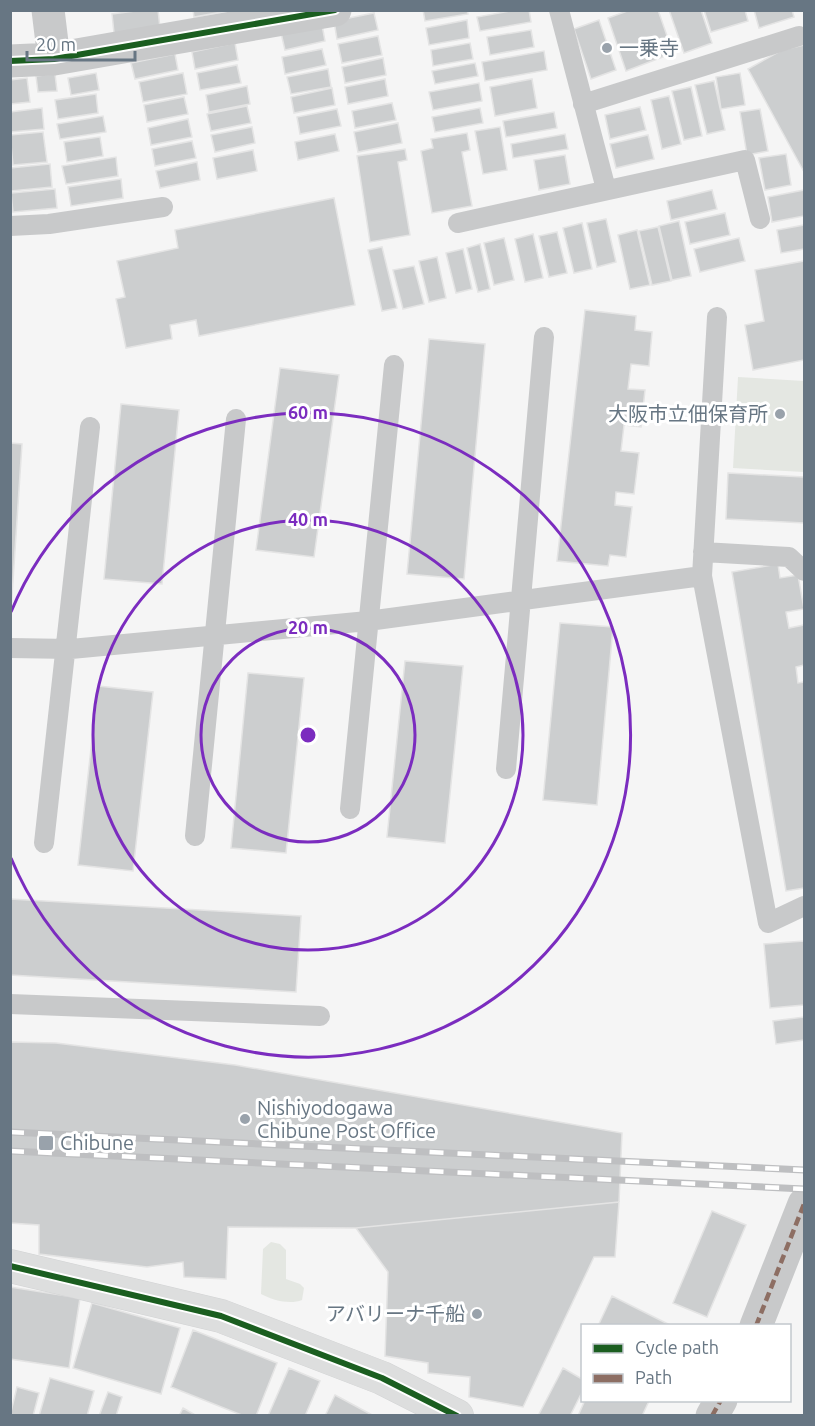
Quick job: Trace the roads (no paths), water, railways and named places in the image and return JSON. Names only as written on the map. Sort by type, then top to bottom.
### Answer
[{"type":"street","points":[[48,10],[54,59]]},
{"type":"street","points":[[10,61],[54,59],[333,11]]},
{"type":"street","points":[[757,1324],[804,1204]]},
{"type":"street","points":[[10,1266],[220,1317],[382,1378],[457,1416]]},
{"type":"street","points":[[712,1416],[720,1402]]},
{"type":"lane","points":[[559,10],[606,189]]},
{"type":"lane","points":[[583,104],[799,36]]},
{"type":"lane","points":[[458,223],[745,160],[760,219]]},
{"type":"lane","points":[[10,226],[49,224],[163,207]]},
{"type":"lane","points":[[717,317],[702,576],[768,923],[804,906]]},
{"type":"lane","points":[[506,769],[543,337]]},
{"type":"lane","points":[[350,809],[394,365]]},
{"type":"lane","points":[[195,836],[236,419]]},
{"type":"lane","points":[[44,843],[90,427]]},
{"type":"lane","points":[[703,552],[789,557],[804,571]]},
{"type":"lane","points":[[10,648],[66,649],[368,621],[702,576]]},
{"type":"lane","points":[[10,1004],[320,1016]]},
{"type":"railway","points":[[10,1132],[804,1170]]},
{"type":"railway","points":[[10,1151],[804,1189]]},
{"type":"place","name":"一乗寺","points":[[607,48]]},
{"type":"place","name":"大阪市立佃保育所","points":[[780,414]]},
{"type":"place","name":"Nishiyodogawa Chibune Post Office","points":[[245,1119]]},
{"type":"place","name":"Chibune","points":[[46,1143]]},
{"type":"place","name":"アバリーナ千船","points":[[477,1314]]}]
